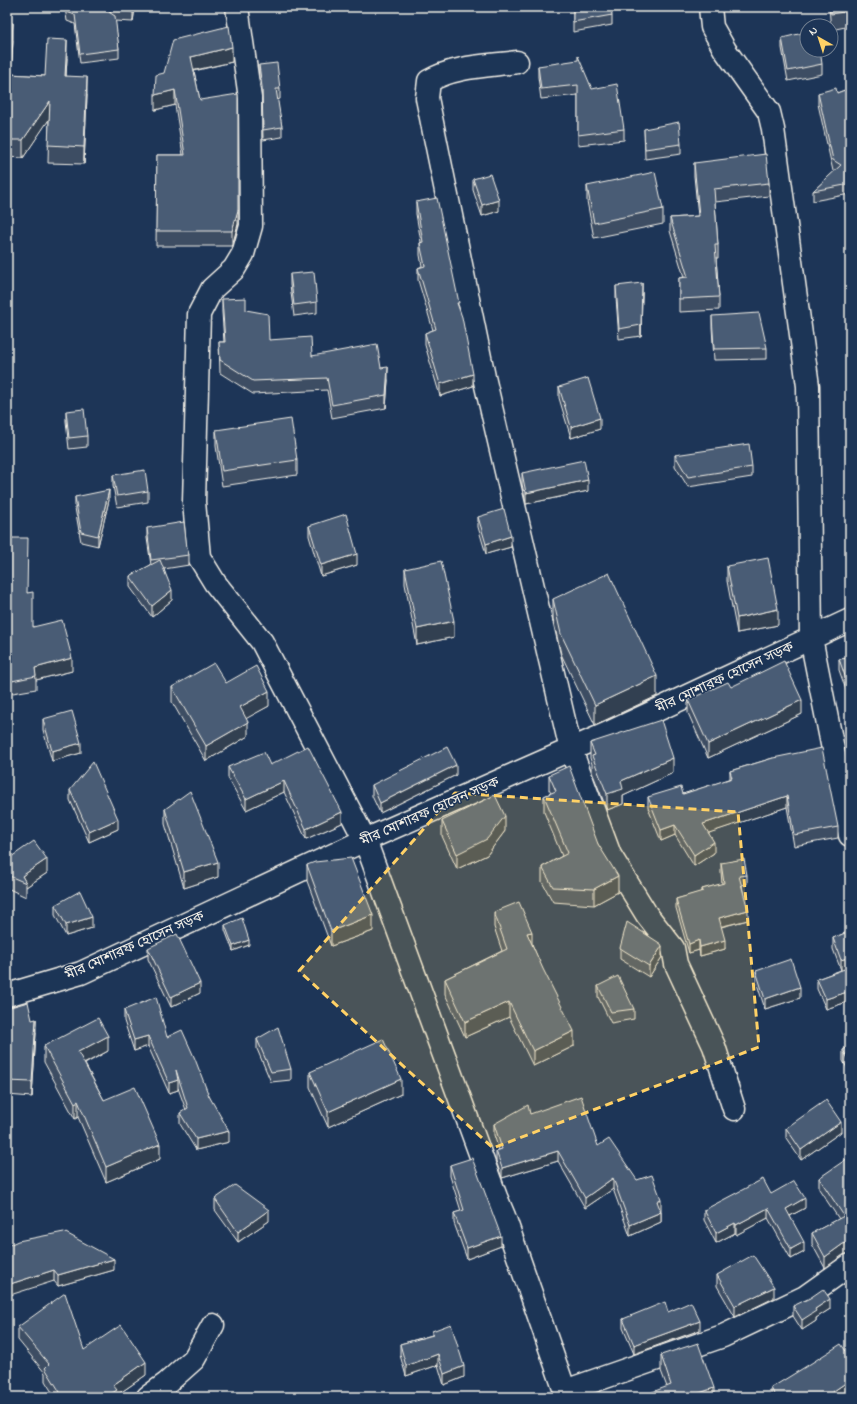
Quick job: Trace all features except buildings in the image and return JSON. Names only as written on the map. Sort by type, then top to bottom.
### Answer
[{"type":"street","points":[[237,7],[250,98],[251,226],[244,254],[234,269],[212,290],[199,314],[194,502],[199,557],[215,583],[262,642],[365,840],[504,1216],[566,1394],[723,1336],[805,1297],[850,1265]]},
{"type":"street","points":[[710,7],[712,27],[725,50],[769,112],[773,129],[808,386],[811,638],[850,834]]},
{"type":"street","points":[[517,62],[462,69],[441,74],[429,81],[427,98],[484,377],[571,750],[610,855],[647,915],[673,948],[676,964],[714,1046],[734,1109]]},
{"type":"street","name":"মীর মোশারফ হোসেন সড়ক","points":[[7,995],[81,973],[365,840],[571,750],[850,620]]},
{"type":"street","points":[[148,1397],[171,1390],[194,1359],[213,1324]]},
{"type":"highlighted area","points":[[455,793],[738,812],[759,1047],[493,1148],[299,971]]}]
